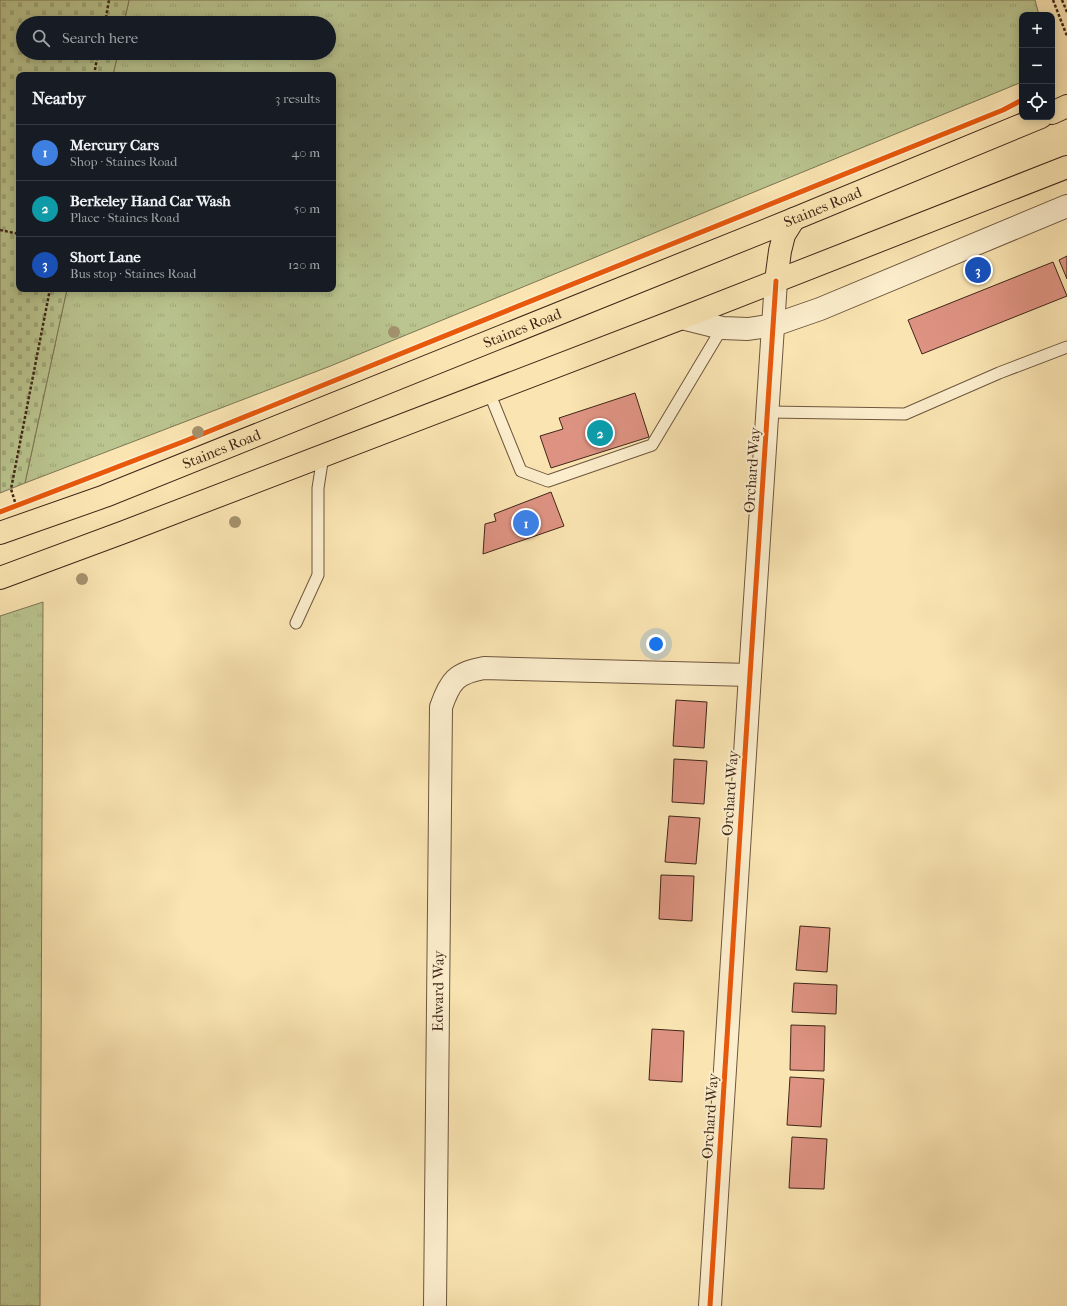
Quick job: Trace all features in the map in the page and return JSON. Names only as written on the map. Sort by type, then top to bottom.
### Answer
[{"type":"highway","points":[[1055,112],[1067,106]]},
{"type":"highway","name":"Staines Road","points":[[0,533],[105,496],[794,219],[1034,120]]},
{"type":"highway","points":[[0,578],[682,318],[1067,167]]},
{"type":"highway","points":[[776,281],[784,235],[794,219]]},
{"type":"street","points":[[682,318],[722,328],[748,329],[774,325],[820,309],[1067,206]]},
{"type":"street","name":"Orchard Way","points":[[710,1306],[776,281]]},
{"type":"street","name":"Edward Way","points":[[435,1306],[440,707],[446,692],[455,680],[468,671],[484,668],[750,675]]},
{"type":"lane","points":[[489,392],[522,471],[548,481],[652,444],[722,328]]},
{"type":"lane","points":[[768,412],[905,414],[999,373],[1067,347]]},
{"type":"lane","points":[[296,623],[318,575],[318,488],[323,456]]},
{"type":"path","points":[[107,16],[110,0]]},
{"type":"path","points":[[1054,0],[1067,36]]},
{"type":"path","points":[[1062,0],[1067,12]]},
{"type":"path","points":[[95,72],[97,60]]},
{"type":"path","points":[[0,230],[16,233]]},
{"type":"path","points":[[23,503],[13,507],[11,489],[49,292]]},
{"type":"green space","points":[[0,0],[129,0],[126,16],[16,16],[16,60],[116,60],[114,72],[16,72],[16,292],[66,292],[25,483],[0,493]]},
{"type":"green space","points":[[129,0],[1035,0],[1038,12],[1019,12],[1019,83],[328,367],[25,483],[66,292],[336,292],[336,72],[114,72],[116,60],[336,60],[336,16],[126,16]]},
{"type":"green space","points":[[43,602],[40,1306],[0,1306],[0,616]]},
{"type":"building","points":[[1067,256],[1067,279],[1059,260]]},
{"type":"building","points":[[1053,262],[1067,296],[922,354],[908,320]]},
{"type":"building","points":[[635,393],[649,437],[551,468],[540,436],[563,429],[559,418]]},
{"type":"building","points":[[551,492],[564,526],[483,554],[485,524],[496,521],[494,514]]},
{"type":"building","points":[[676,700],[707,702],[704,748],[673,746]]},
{"type":"building","points":[[674,759],[707,761],[704,804],[672,802]]},
{"type":"building","points":[[669,816],[700,818],[696,864],[665,862]]},
{"type":"building","points":[[661,875],[694,876],[692,921],[659,919]]},
{"type":"building","points":[[800,926],[830,928],[827,972],[796,970]]},
{"type":"building","points":[[794,983],[837,985],[836,1014],[792,1012]]},
{"type":"building","points":[[791,1025],[825,1026],[824,1071],[790,1070]]},
{"type":"building","points":[[652,1029],[684,1031],[682,1082],[649,1080]]},
{"type":"building","points":[[790,1077],[824,1079],[821,1127],[787,1125]]},
{"type":"building","points":[[792,1137],[827,1139],[824,1189],[789,1188]]},
{"type":"cycle path","points":[[0,512],[185,441],[1003,110],[1019,102]]},
{"type":"cycle path","points":[[710,1306],[776,281]]},
{"type":"place","name":"Short Lane","points":[[978,270]]},
{"type":"place","name":"Berkeley Hand Car Wash","points":[[600,433]]},
{"type":"place","name":"Mercury Cars","points":[[526,523]]}]
